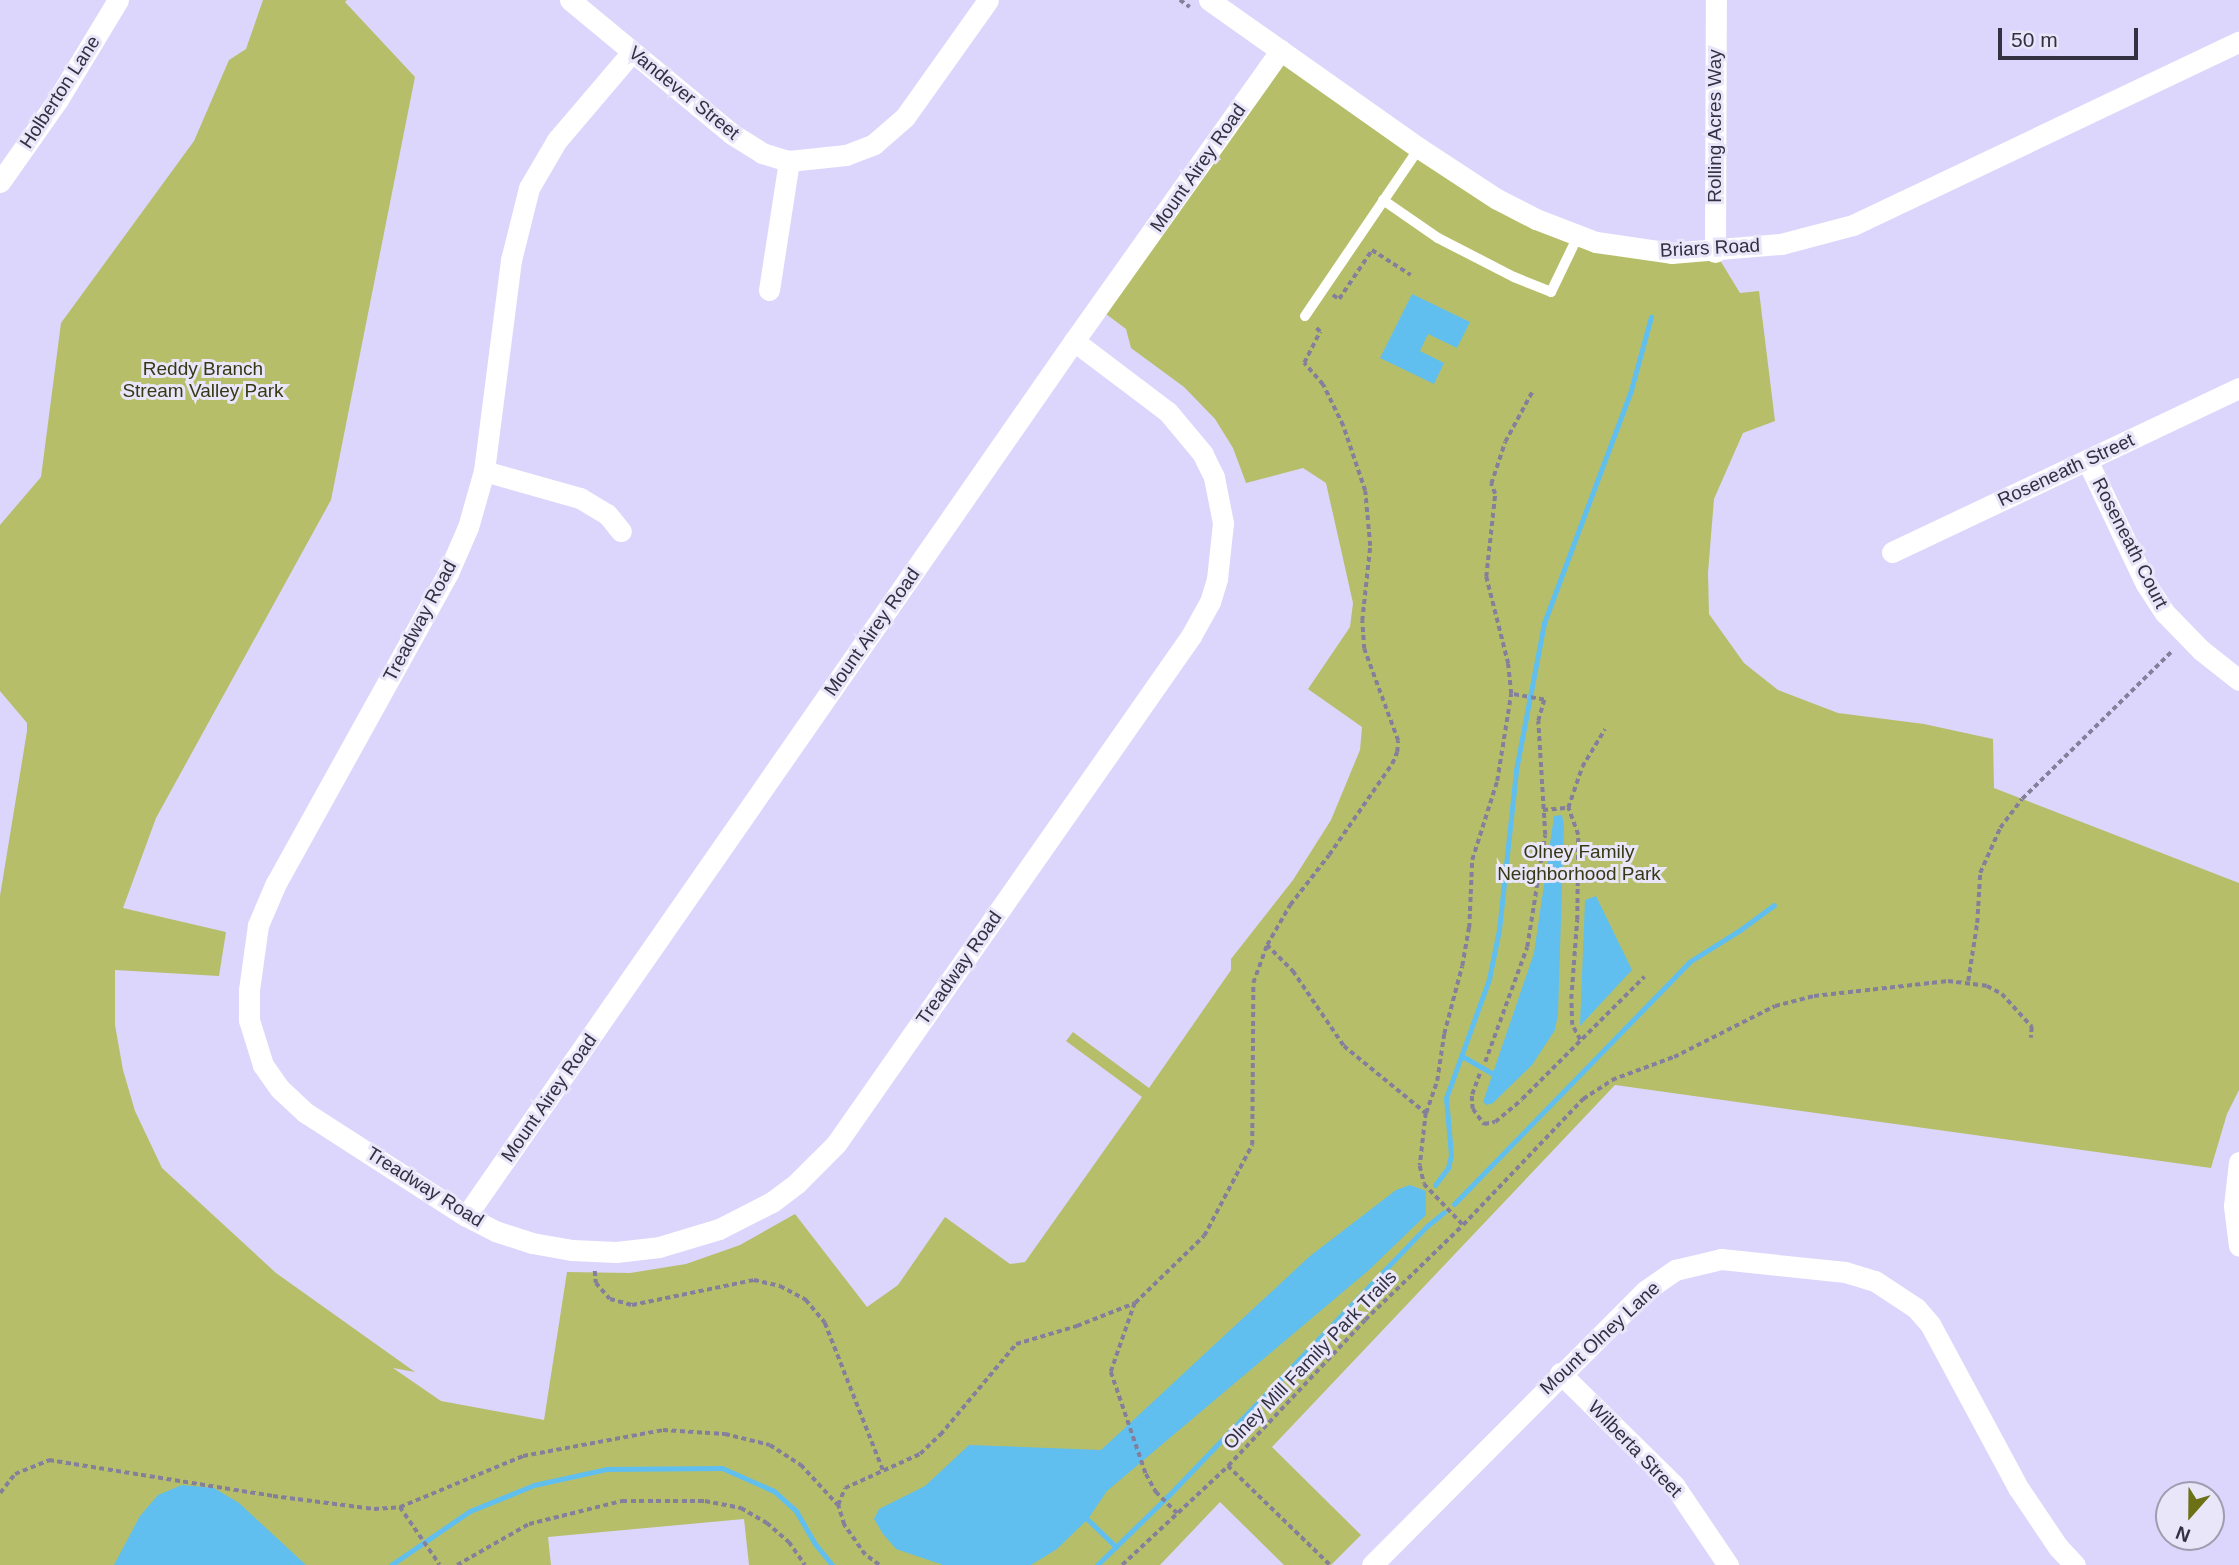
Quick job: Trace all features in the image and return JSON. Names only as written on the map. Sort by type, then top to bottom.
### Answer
[{"type":"street","name":"Holberton Lane","points":[[0,182],[57,101],[118,0]]},
{"type":"street","name":"Vandever Street","points":[[570,0],[732,134],[762,153],[789,161],[846,155],[874,145],[905,117],[988,0]]},
{"type":"street","name":"Briars Road","points":[[1209,0],[1419,148],[1497,199],[1578,236],[1628,248],[1671,254],[1781,244],[1853,225],[2239,42]]},
{"type":"street","name":"Rolling Acres Way","points":[[1715,251],[1716,0]]},
{"type":"street","name":"Mount Airey Road","points":[[466,1216],[1074,341],[1281,50]]},
{"type":"street","name":"Treadway Road","points":[[632,52],[557,140],[537,170],[524,201],[511,260],[484,471],[468,527],[448,573],[275,883],[258,925],[248,990],[249,1020],[263,1065],[280,1089],[306,1113],[466,1216],[495,1231],[532,1243],[594,1251],[659,1247],[719,1229],[772,1202],[797,1183],[836,1144],[1191,636],[1210,602],[1217,579],[1223,523],[1214,477],[1203,454],[1168,412],[1074,341]]},
{"type":"street","points":[[769,290],[789,161]]},
{"type":"street","name":"Roseneath Street","points":[[1892,552],[2239,388]]},
{"type":"street","name":"Roseneath Court","points":[[2087,460],[2146,584],[2165,613],[2187,636],[2239,680]]},
{"type":"street","points":[[484,471],[580,498],[607,514],[621,531]]},
{"type":"street","points":[[2239,1162],[2234,1206],[2239,1246]]},
{"type":"street","name":"Mount Olney Lane","points":[[1378,1563],[1560,1373],[1645,1291],[1675,1270],[1721,1259],[1845,1272],[1875,1281],[1916,1308],[1930,1324],[2019,1489],[2058,1547],[2075,1565]]},
{"type":"street","name":"Wilberta Street","points":[[1560,1373],[1674,1485],[1728,1565]]},
{"type":"lane","points":[[1305,316],[1419,148]]},
{"type":"lane","points":[[1383,200],[1438,239],[1514,277],[1551,292],[1578,236]]},
{"type":"path","points":[[1324,289],[1339,299],[1372,250],[1411,275]]},
{"type":"path","points":[[838,1505],[845,1488],[920,1454],[940,1435],[1016,1344],[1077,1326],[1135,1303],[1204,1236],[1252,1144],[1253,983],[1267,945],[1290,905],[1392,764],[1398,741],[1364,649],[1362,621],[1370,546],[1365,492],[1343,426],[1323,385],[1304,363],[1320,332],[1305,316]]},
{"type":"path","points":[[1463,1225],[1424,1184],[1420,1166],[1426,1113],[1437,1081],[1444,1034],[1465,953],[1469,928],[1472,860],[1497,781],[1511,694],[1508,664],[1486,578],[1495,494],[1491,484],[1505,442],[1532,392]]},
{"type":"path","points":[[1968,981],[1977,923],[1980,873],[2000,828],[2022,799],[2187,636]]},
{"type":"path","points":[[1485,1062],[1527,947],[1545,835],[1538,722],[1544,700],[1511,694]]},
{"type":"path","points":[[1580,1040],[1572,1025],[1571,999],[1579,895],[1578,835],[1568,808],[1582,767],[1605,729]]},
{"type":"path","points":[[1543,810],[1568,808]]},
{"type":"path","points":[[1267,945],[1293,971],[1344,1046],[1426,1113]]},
{"type":"path","points":[[1480,1074],[1472,1096],[1473,1109],[1484,1124],[1495,1122],[1522,1100],[1644,977]]},
{"type":"path","name":"Olney Mill Family Park Trails","points":[[1122,1565],[1228,1466],[1365,1320],[1463,1225],[1583,1099],[1612,1080],[1674,1057],[1775,1006],[1846,992],[1968,981],[1987,986],[2002,994],[2032,1027],[2031,1038]]},
{"type":"path","points":[[594,1251],[596,1283],[610,1299],[632,1305],[754,1280],[780,1286],[806,1300],[825,1323],[883,1470]]},
{"type":"path","points":[[1135,1303],[1111,1372],[1146,1474],[1156,1492],[1177,1513]]},
{"type":"path","points":[[0,1493],[15,1474],[49,1460],[273,1496],[374,1509],[400,1507],[523,1456],[663,1430],[725,1434],[771,1445],[801,1465],[838,1505],[844,1525],[865,1555],[879,1565]]},
{"type":"path","points":[[1228,1466],[1331,1565]]},
{"type":"path","points":[[457,1565],[529,1524],[622,1501],[705,1501],[741,1508],[767,1524],[789,1542],[805,1565]]},
{"type":"path","points":[[400,1507],[440,1565]]},
{"type":"green space","name":"Olney Family Neighborhood Park","points":[[263,0],[347,0],[345,2],[415,77],[331,500],[156,818],[123,908],[226,932],[219,976],[115,970],[115,1025],[123,1070],[135,1111],[162,1168],[276,1273],[415,1372],[393,1368],[441,1401],[544,1420],[567,1272],[630,1273],[686,1264],[740,1245],[795,1214],[867,1307],[898,1285],[945,1217],[1010,1264],[1025,1262],[1142,1097],[1066,1041],[1073,1032],[1149,1088],[1231,970],[1231,959],[1293,880],[1331,820],[1360,750],[1362,727],[1308,689],[1350,627],[1353,603],[1326,483],[1303,468],[1246,483],[1233,448],[1215,419],[1184,387],[1131,348],[1126,329],[1098,308],[1281,50],[1419,148],[1578,236],[1715,252],[1740,293],[1759,291],[1775,421],[1743,433],[1714,499],[1708,573],[1709,614],[1744,663],[1778,690],[1838,713],[1924,724],[1993,739],[1994,788],[2239,883],[2239,1090],[2227,1114],[2211,1168],[1615,1085],[1272,1447],[1361,1535],[1331,1565],[1284,1565],[1220,1502],[1160,1565],[749,1565],[744,1519],[548,1537],[551,1565],[0,1565],[0,896],[27,723],[0,691],[0,525],[41,477],[61,323],[194,141],[229,60],[246,49]]},
{"type":"water","points":[[1412,294],[1470,322],[1457,348],[1428,334],[1420,351],[1444,363],[1434,384],[1380,358]]},
{"type":"water","points":[[1562,815],[1564,826],[1558,1014],[1555,1030],[1532,1065],[1493,1103],[1487,1105],[1483,1102],[1534,953],[1554,816]]},
{"type":"water","points":[[1596,896],[1632,970],[1580,1026],[1585,900]]},
{"type":"water","points":[[1410,1185],[1426,1191],[1426,1215],[1369,1270],[1107,1491],[1088,1519],[1057,1549],[1031,1565],[943,1565],[896,1549],[883,1534],[874,1519],[879,1509],[925,1486],[969,1445],[1101,1450],[1310,1256],[1396,1190]]},
{"type":"water","points":[[182,1485],[214,1488],[239,1503],[306,1565],[114,1565],[140,1516],[158,1495]]},
{"type":"waterway","points":[[1435,1185],[1448,1168],[1451,1155],[1446,1098],[1489,979],[1499,930],[1516,770],[1544,623],[1631,390],[1651,317]]},
{"type":"waterway","points":[[1454,1204],[1689,962],[1774,905]]},
{"type":"waterway","points":[[1462,1056],[1493,1074]]},
{"type":"waterway","points":[[1097,1565],[1167,1497],[1427,1226],[1444,1212]]},
{"type":"waterway","points":[[391,1565],[470,1511],[534,1485],[607,1469],[722,1468],[774,1491],[796,1511],[816,1545],[832,1565]]},
{"type":"waterway","points":[[1083,1515],[1116,1547]]},
{"type":"park label","name":"Reddy Branch Stream Valley Park","points":[[203,380]]}]
